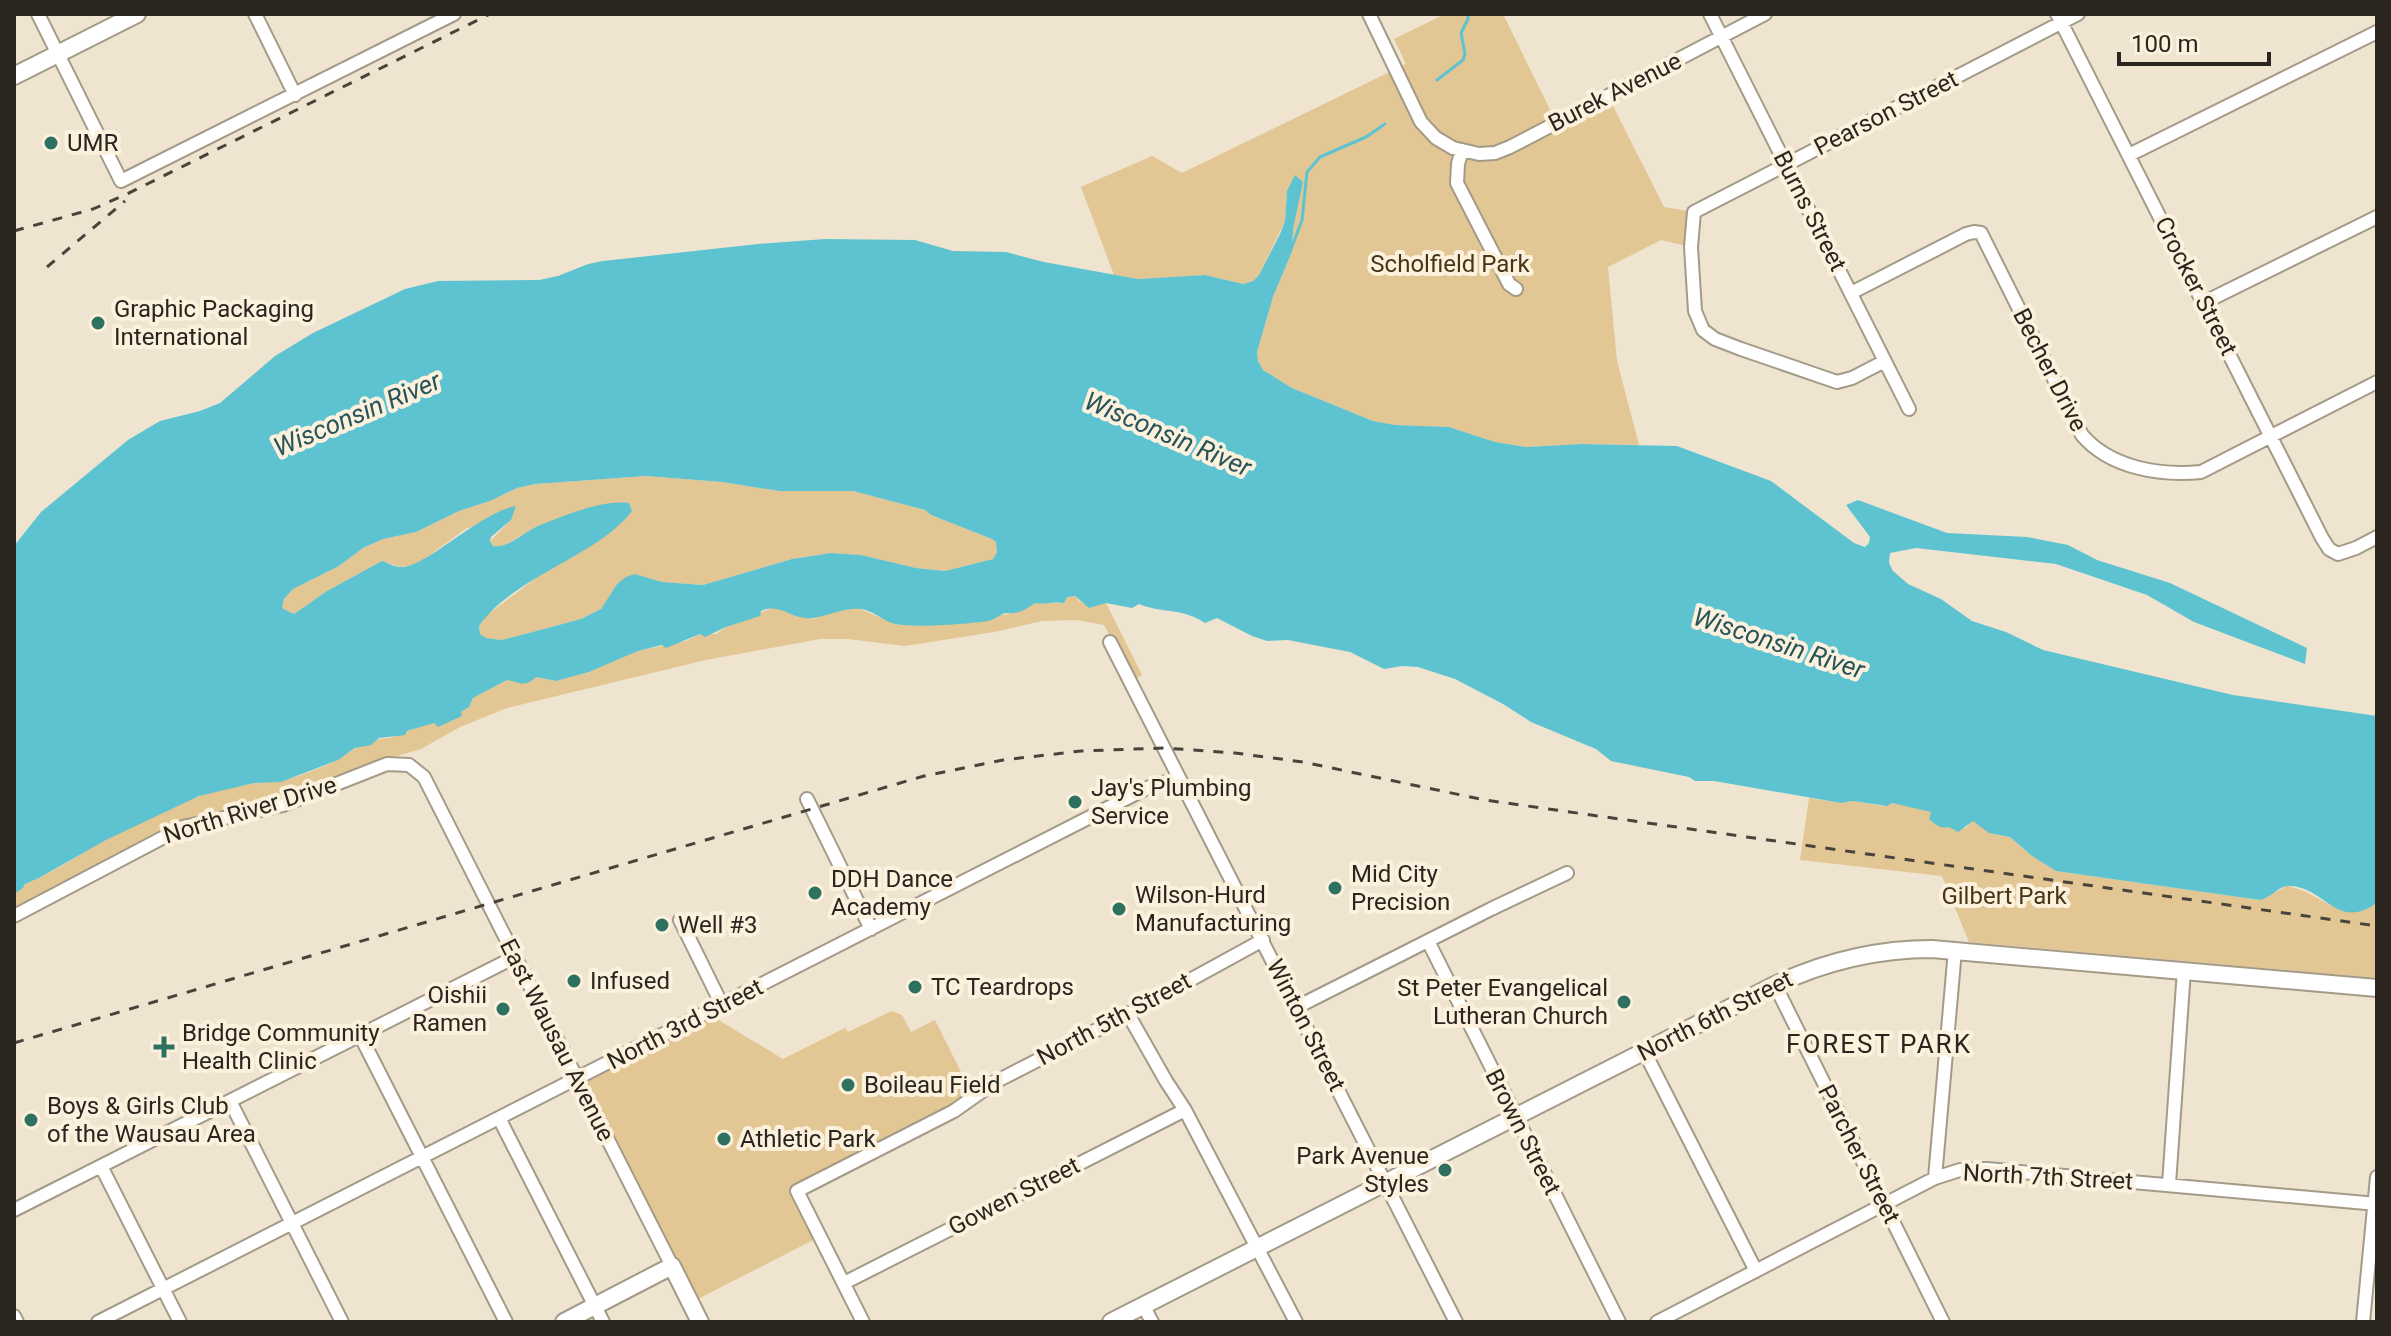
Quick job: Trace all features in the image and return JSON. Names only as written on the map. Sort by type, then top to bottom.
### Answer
[{"type":"main road","points":[[14,76],[137,14]]},
{"type":"main road","name":"North 6th Street","points":[[1111,1322],[1775,985],[1803,972],[1857,955],[1897,950],[1955,950],[2377,988]]},
{"type":"main road","points":[[564,1322],[672,1266]]},
{"type":"main road","name":"East Wausau Avenue","points":[[672,1266],[698,1322]]},
{"type":"main road","points":[[637,1284],[660,1277],[669,1278],[698,1322]]},
{"type":"street","points":[[38,14],[121,181],[454,14]]},
{"type":"street","points":[[255,14],[295,95]]},
{"type":"street","points":[[1369,14],[1421,122],[1443,143],[1462,150],[1457,183],[1509,284],[1516,289]]},
{"type":"street","name":"Burns Street","points":[[1710,14],[1909,409]]},
{"type":"street","name":"Burek Avenue","points":[[1462,150],[1483,154],[1503,150],[1765,14]]},
{"type":"street","name":"Pearson Street","points":[[1885,361],[1837,382],[1715,339],[1703,330],[1695,311],[1691,247],[1694,212],[2059,18],[2078,14]]},
{"type":"street","name":"Crocker Street","points":[[2059,18],[2322,538],[2329,549],[2338,554],[2377,537]]},
{"type":"street","points":[[2129,155],[2377,32]]},
{"type":"street","points":[[2205,302],[2377,217]]},
{"type":"street","name":"Becher Drive","points":[[1851,293],[1974,232],[1981,233],[2082,435],[2090,446],[2106,457],[2134,467],[2168,472],[2201,472],[2377,382]]},
{"type":"street","name":"Winton Street","points":[[1110,642],[1456,1322]]},
{"type":"street","name":"North River Drive","points":[[14,916],[183,827],[283,805],[380,766],[406,764]]},
{"type":"street","name":"East Wausau Avenue","points":[[406,764],[424,777],[672,1266]]},
{"type":"street","name":"North 3rd Street","points":[[98,1322],[1157,784],[1172,781],[1187,791]]},
{"type":"street","points":[[807,799],[871,929]]},
{"type":"street","points":[[1297,1007],[1567,873]]},
{"type":"street","points":[[680,920],[722,1005]]},
{"type":"street","name":"North 5th Street","points":[[844,1283],[797,1191],[954,1111],[995,1082],[1263,940]]},
{"type":"street","name":"Brown Street","points":[[1428,941],[1619,1322]]},
{"type":"street","points":[[1935,1178],[1955,950]]},
{"type":"street","points":[[14,1210],[515,957]]},
{"type":"street","points":[[2169,1184],[2184,970]]},
{"type":"street","name":"Parcher Street","points":[[1775,985],[1943,1322]]},
{"type":"street","points":[[1128,1014],[1185,1110],[1296,1322]]},
{"type":"street","points":[[360,1035],[506,1322]]},
{"type":"street","points":[[1644,1051],[1756,1271]]},
{"type":"street","points":[[230,1101],[342,1322]]},
{"type":"street","name":"Gowen Street","points":[[844,1283],[1185,1110]]},
{"type":"street","points":[[499,1118],[603,1322]]},
{"type":"street","points":[[101,1166],[180,1322]]},
{"type":"street","name":"North 7th Street","points":[[1657,1322],[1935,1178],[1960,1170],[2169,1184],[2376,1204]]},
{"type":"street","points":[[2363,1322],[2377,1177]]},
{"type":"street","points":[[844,1283],[863,1322]]},
{"type":"street","points":[[1143,1305],[1152,1322]]},
{"type":"street","points":[[14,1316],[17,1322]]},
{"type":"green space","name":"Scholfield Park","points":[[1445,14],[1503,14],[1559,128],[1611,102],[1664,207],[1694,212],[1691,247],[1661,240],[1608,267],[1617,361],[1639,445],[1526,447],[1495,442],[1449,427],[1373,421],[1292,388],[1263,370],[1257,352],[1273,297],[1291,254],[1294,224],[1287,191],[1285,221],[1259,275],[1253,281],[1243,284],[1205,275],[1138,279],[1114,275],[1081,187],[1152,156],[1182,173],[1406,64],[1394,39]]},
{"type":"green space","points":[[646,476],[722,482],[779,491],[853,491],[925,510],[996,541],[997,552],[993,559],[945,571],[916,568],[861,555],[831,553],[792,559],[703,585],[662,582],[635,574],[617,584],[601,609],[581,619],[502,640],[485,638],[480,634],[479,626],[487,615],[536,578],[536,527],[501,547],[493,546],[490,541],[511,520],[467,528],[416,565],[401,567],[382,561],[327,591],[294,614],[282,608],[284,599],[293,589],[339,566],[363,548],[383,539],[416,532],[517,488]]},
{"type":"green space","points":[[1075,596],[1092,608],[1106,603],[1142,675],[1134,679],[1104,625],[1076,620],[1042,621],[905,646],[820,639],[706,660],[507,708],[460,727],[421,749],[360,767],[296,794],[176,821],[14,910],[14,894],[25,884],[160,813],[216,791],[301,775],[370,742],[461,712],[469,707],[473,698],[507,680],[532,680],[536,677],[556,681],[589,672],[638,651],[686,641],[701,634],[716,634],[774,607],[813,619],[828,612],[858,608],[897,625],[991,620],[1035,603],[1061,603],[1067,597]]},
{"type":"green space","name":"Gilbert Park","points":[[1809,798],[1882,806],[1892,803],[1905,805],[1931,812],[1949,827],[1966,828],[1973,820],[1989,833],[2010,837],[2056,871],[2260,900],[2287,886],[2342,910],[2352,911],[2377,903],[2377,978],[1969,942],[1942,876],[1800,860]]},
{"type":"green space","points":[[715,1010],[720,1021],[783,1059],[845,1028],[848,1032],[892,1011],[902,1015],[911,1032],[935,1020],[974,1098],[796,1190],[819,1237],[690,1303],[577,1080]]},
{"type":"water","name":"Wisconsin River","points":[[1295,175],[1303,182],[1291,254],[1273,297],[1257,352],[1263,370],[1292,388],[1373,421],[1449,427],[1495,442],[1526,447],[1582,444],[1677,446],[1771,481],[1854,543],[1865,547],[1870,537],[1846,505],[1858,500],[1947,533],[2027,537],[2068,545],[2097,560],[2170,583],[2307,648],[2305,664],[2194,622],[2147,595],[2056,564],[1916,548],[1890,553],[1889,563],[1893,571],[1908,584],[1941,599],[1972,621],[2006,632],[2043,650],[2233,695],[2377,716],[2377,903],[2363,911],[2351,912],[2340,910],[2312,892],[2288,886],[2260,900],[2056,871],[2010,837],[1989,833],[1973,821],[1958,832],[1934,823],[1929,819],[1931,812],[1892,803],[1887,806],[1853,801],[1841,803],[1714,781],[1695,781],[1689,777],[1611,761],[1596,749],[1531,722],[1455,679],[1418,667],[1384,669],[1350,652],[1288,640],[1267,641],[1217,618],[1205,623],[1188,615],[1139,604],[1132,608],[1106,603],[1089,608],[1075,596],[1067,597],[1064,603],[1035,603],[1021,611],[1005,613],[988,621],[942,625],[895,624],[861,609],[806,618],[768,609],[761,611],[760,616],[705,637],[700,634],[666,648],[662,645],[638,651],[589,672],[556,681],[536,677],[525,683],[507,680],[473,698],[469,707],[461,712],[462,716],[438,727],[434,723],[407,731],[405,735],[379,738],[371,745],[355,748],[338,760],[281,782],[254,783],[199,796],[106,840],[25,884],[14,894],[14,546],[41,512],[128,440],[160,421],[220,403],[275,356],[313,333],[405,289],[438,281],[539,280],[603,261],[825,239],[915,240],[953,251],[1006,252],[1138,279],[1205,275],[1243,284],[1259,275],[1280,234],[1285,221],[1287,191]],"holes":[[[646,476],[722,482],[779,491],[853,491],[925,510],[992,539],[996,542],[997,552],[993,559],[945,571],[916,568],[861,555],[831,553],[792,559],[703,585],[662,582],[635,574],[617,584],[601,609],[581,619],[502,640],[486,638],[480,634],[479,626],[494,608],[534,579],[598,541],[632,511],[629,503],[595,506],[538,526],[505,545],[493,546],[491,537],[511,520],[516,506],[486,518],[423,560],[398,567],[382,561],[327,591],[294,614],[282,608],[284,599],[293,589],[339,566],[363,548],[383,539],[416,532],[517,488]]]},
{"type":"waterway","points":[[1437,80],[1463,60],[1465,54],[1461,33],[1468,14]]},
{"type":"waterway","points":[[1290,252],[1302,220],[1307,172],[1320,157],[1366,137],[1385,124]]},
{"type":"railway","points":[[14,231],[93,209],[127,194],[490,14]]},
{"type":"railway","points":[[47,267],[125,201]]},
{"type":"railway","points":[[14,1043],[924,776],[1003,760],[1081,751],[1164,748],[1303,762],[1485,800],[2377,926]]},
{"type":"place","name":"UMR","points":[[51,143]]},
{"type":"place","name":"Graphic Packaging International","points":[[98,323]]},
{"type":"place","name":"Jay's Plumbing Service","points":[[1075,802]]},
{"type":"place","name":"Mid City Precision","points":[[1335,888]]},
{"type":"place","name":"DDH Dance Academy","points":[[815,893]]},
{"type":"place","name":"Wilson-Hurd Manufacturing","points":[[1119,909]]},
{"type":"place","name":"Well #3","points":[[662,925]]},
{"type":"place","name":"Infused","points":[[574,981]]},
{"type":"place","name":"TC Teardrops","points":[[915,987]]},
{"type":"place","name":"St Peter Evangelical Lutheran Church","points":[[1624,1002]]},
{"type":"place","name":"Oishii Ramen","points":[[503,1009]]},
{"type":"place","name":"Bridge Community Health Clinic","points":[[164,1047]]},
{"type":"place","name":"Boileau Field","points":[[848,1085]]},
{"type":"place","name":"Boys & Girls Club of the Wausau Area","points":[[31,1120]]},
{"type":"place","name":"Athletic Park","points":[[724,1139]]},
{"type":"place","name":"Park Avenue Styles","points":[[1445,1170]]},
{"type":"district","name":"FOREST PARK","points":[[1879,1044]]}]
